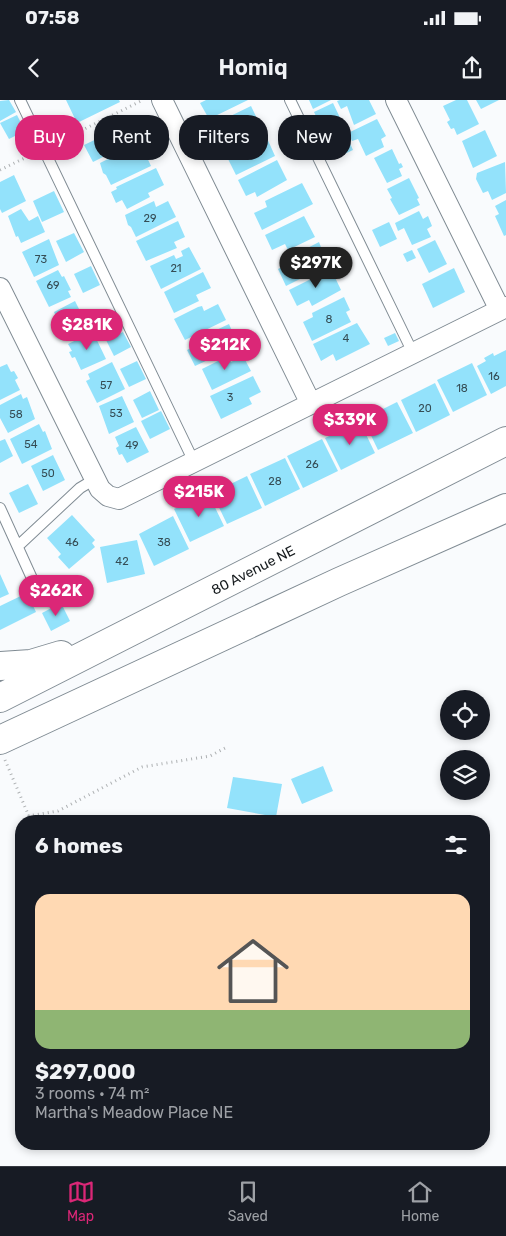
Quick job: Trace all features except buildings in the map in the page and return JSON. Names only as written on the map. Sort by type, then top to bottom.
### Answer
[{"type":"main road","name":"80 Avenue NE","points":[[0,698],[506,441]]},
{"type":"main road","points":[[2,748],[339,582],[506,508]]},
{"type":"main road","points":[[0,666],[31,664],[120,638]]},
{"type":"street","points":[[162,100],[311,404]]},
{"type":"street","points":[[0,288],[100,489],[108,496],[119,499],[503,309],[396,100]]},
{"type":"lane","points":[[20,100],[28,115]]},
{"type":"lane","points":[[290,100],[413,353]]},
{"type":"lane","points":[[50,160],[194,462]]},
{"type":"lane","points":[[18,546],[80,488],[95,480]]},
{"type":"lane","points":[[0,508],[35,585]]},
{"type":"path","points":[[84,130],[144,100]]},
{"type":"path","points":[[0,170],[21,160]]},
{"type":"path","points":[[34,815],[58,811],[142,767],[210,756],[228,747]]},
{"type":"path","points":[[2,748],[28,815]]}]
